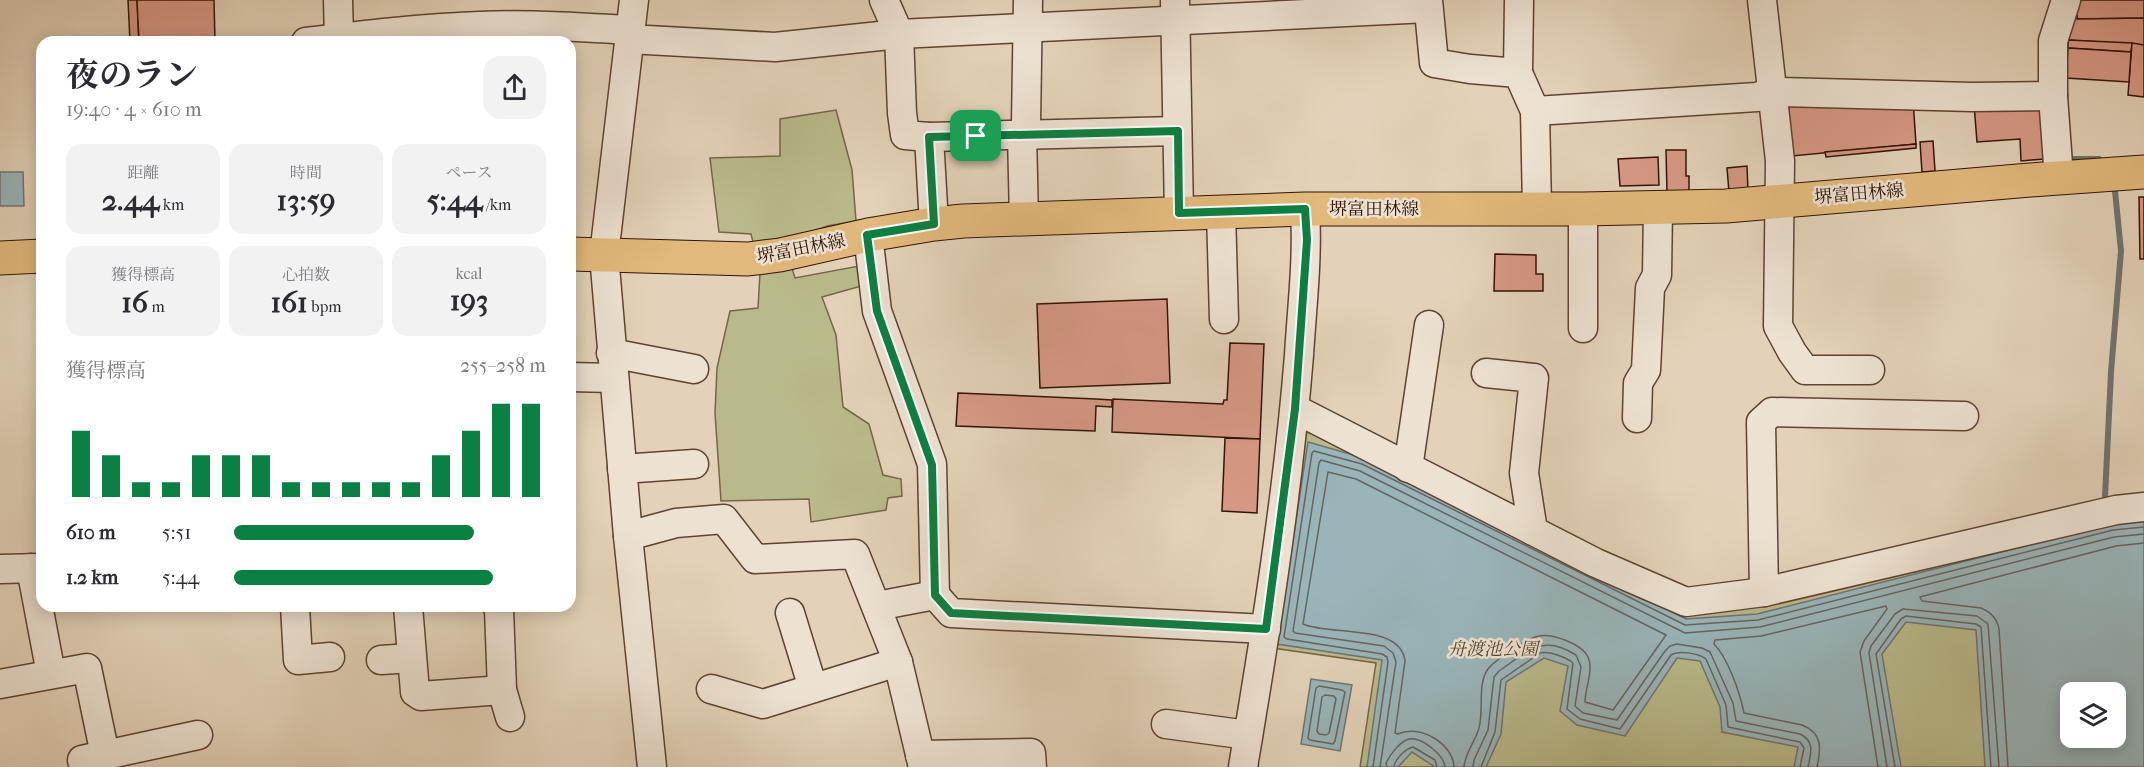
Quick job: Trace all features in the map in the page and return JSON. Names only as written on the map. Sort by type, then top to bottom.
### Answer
[{"type":"main road","name":"堺富田林線","points":[[576,254],[748,259],[780,255],[867,235],[934,224],[1305,209],[1583,209],[1725,206],[2144,172]]},
{"type":"main road","points":[[0,258],[36,256]]},
{"type":"street","points":[[338,0],[339,36]]},
{"type":"street","points":[[634,0],[604,255],[628,536],[652,767]]},
{"type":"street","points":[[884,0],[899,34],[905,135],[929,137],[1178,131]]},
{"type":"street","points":[[1520,0],[1518,74],[1535,111],[1538,208]]},
{"type":"street","points":[[1762,0],[1780,161],[1778,326],[1792,352],[1806,370],[1870,370]]},
{"type":"street","points":[[2059,178],[2053,96],[2053,41],[2066,0]]},
{"type":"street","points":[[358,36],[517,23],[775,47],[899,34],[1028,13],[1428,4],[1434,63],[1518,74]]},
{"type":"street","points":[[1175,10],[1179,213]]},
{"type":"street","points":[[1024,219],[1022,135],[1026,124],[1028,13]]},
{"type":"street","points":[[1535,111],[1757,97],[1771,92],[1972,97],[2053,96]]},
{"type":"street","points":[[929,137],[934,224]]},
{"type":"street","points":[[1637,418],[1638,383],[1646,370],[1650,288],[1657,275],[1658,208]]},
{"type":"street","points":[[1243,767],[1266,629],[1295,409],[1307,240],[1305,209]]},
{"type":"street","points":[[1583,209],[1583,328]]},
{"type":"street","points":[[1221,212],[1230,282],[1224,319]]},
{"type":"street","points":[[867,235],[877,311],[932,465],[935,595],[951,613],[1266,629]]},
{"type":"street","points":[[1408,468],[1429,325]]},
{"type":"street","points":[[576,375],[612,365],[694,369]]},
{"type":"street","points":[[1498,368],[1534,378],[1524,473],[1533,531]]},
{"type":"street","points":[[1295,409],[1596,563],[1686,602],[1764,592],[2116,510],[2144,507]]},
{"type":"street","points":[[1764,592],[1761,422],[1772,412],[1964,416]]},
{"type":"street","points":[[622,469],[694,464]]},
{"type":"street","points":[[628,536],[676,523],[724,519],[755,559],[855,554],[898,662],[921,761],[1031,753],[1032,767]]},
{"type":"street","points":[[0,569],[36,568]]},
{"type":"street","points":[[877,606],[935,595]]},
{"type":"street","points":[[42,612],[51,674]]},
{"type":"street","points":[[295,612],[298,660],[330,657]]},
{"type":"street","points":[[408,612],[415,692],[421,696],[506,704],[499,612]]},
{"type":"street","points":[[790,613],[813,688]]},
{"type":"street","points":[[381,660],[411,658]]},
{"type":"street","points":[[711,689],[763,704],[898,662]]},
{"type":"street","points":[[0,684],[87,668],[94,757],[198,735]]},
{"type":"street","points":[[1166,724],[1248,735]]},
{"type":"green space","points":[[836,110],[852,170],[856,221],[827,226],[794,239],[753,242],[751,234],[719,232],[710,158],[780,156],[780,119]]},
{"type":"green space","points":[[859,266],[865,285],[822,297],[836,335],[843,407],[869,424],[883,475],[901,479],[902,496],[888,498],[886,510],[811,522],[809,499],[721,501],[715,413],[717,368],[730,311],[758,308],[760,273],[792,268],[795,278]]},
{"type":"green space","name":"舟渡池公園","points":[[1306,432],[1341,442],[1655,596],[2090,525],[2125,682],[2060,682],[2060,748],[2126,748],[2126,686],[2144,767],[1360,767],[1376,663],[1273,648],[1291,494]]},
{"type":"water","points":[[0,172],[23,172],[24,206],[0,206]]},
{"type":"water","name":"舟渡池公園","points":[[1308,442],[1364,458],[1686,619],[1757,614],[2112,524],[2144,521],[2144,767],[1985,767],[1976,630],[1906,622],[1882,654],[1901,767],[1794,767],[1798,747],[1722,732],[1720,707],[1700,661],[1677,658],[1625,736],[1577,725],[1560,711],[1568,666],[1544,658],[1506,682],[1501,734],[1486,767],[1435,767],[1412,752],[1398,767],[1367,767],[1382,660],[1277,644]]},
{"type":"water","points":[[1311,679],[1352,685],[1340,751],[1301,744]]},
{"type":"building","points":[[128,0],[137,0],[139,36],[130,36]]},
{"type":"building","points":[[137,0],[214,0],[215,36],[139,36]]},
{"type":"building","points":[[2076,0],[2144,0],[2144,18],[2077,19],[2077,16],[2073,16]]},
{"type":"building","points":[[2073,16],[2077,16],[2077,19],[2144,18],[2144,45],[2068,40]]},
{"type":"building","points":[[2068,40],[2132,43],[2131,52],[2068,48]]},
{"type":"building","points":[[2132,43],[2144,45],[2144,97],[2128,95]]},
{"type":"building","points":[[2068,48],[2131,52],[2129,82],[2066,78]]},
{"type":"building","points":[[1788,98],[1913,100],[1916,144],[1792,156]]},
{"type":"building","points":[[2040,102],[2044,159],[2021,161],[2020,139],[1977,142],[1974,104]]},
{"type":"building","points":[[1933,141],[1935,171],[1922,172],[1920,142]]},
{"type":"building","points":[[1916,144],[1916,148],[1826,157],[1825,152]]},
{"type":"building","points":[[1666,150],[1686,150],[1686,176],[1689,176],[1689,192],[1667,192]]},
{"type":"building","points":[[1658,157],[1659,185],[1620,186],[1618,159]]},
{"type":"building","points":[[1747,166],[1748,191],[1729,192],[1727,168]]},
{"type":"building","points":[[2139,197],[2144,197],[2144,259],[2140,259]]},
{"type":"building","points":[[1495,254],[1536,255],[1536,274],[1543,274],[1543,291],[1494,291]]},
{"type":"building","points":[[1167,299],[1170,383],[1040,388],[1037,304]]},
{"type":"building","points":[[1230,343],[1264,344],[1260,439],[1112,432],[1113,399],[1223,404],[1224,400],[1227,400]]},
{"type":"building","points":[[958,393],[1112,400],[1112,407],[1096,406],[1095,431],[956,426]]},
{"type":"building","points":[[1225,438],[1260,439],[1257,513],[1222,511]]},
{"type":"waterway","points":[[2069,154],[2069,159],[2099,159]]},
{"type":"waterway","points":[[2105,497],[2111,372],[2121,251],[2115,191]]},
{"type":"route","points":[[1178,131],[1179,213],[1305,209],[1307,240],[1295,409],[1266,629],[951,613],[935,595],[932,465],[877,311],[867,235],[934,224],[929,137],[976,136],[1178,131]]}]
